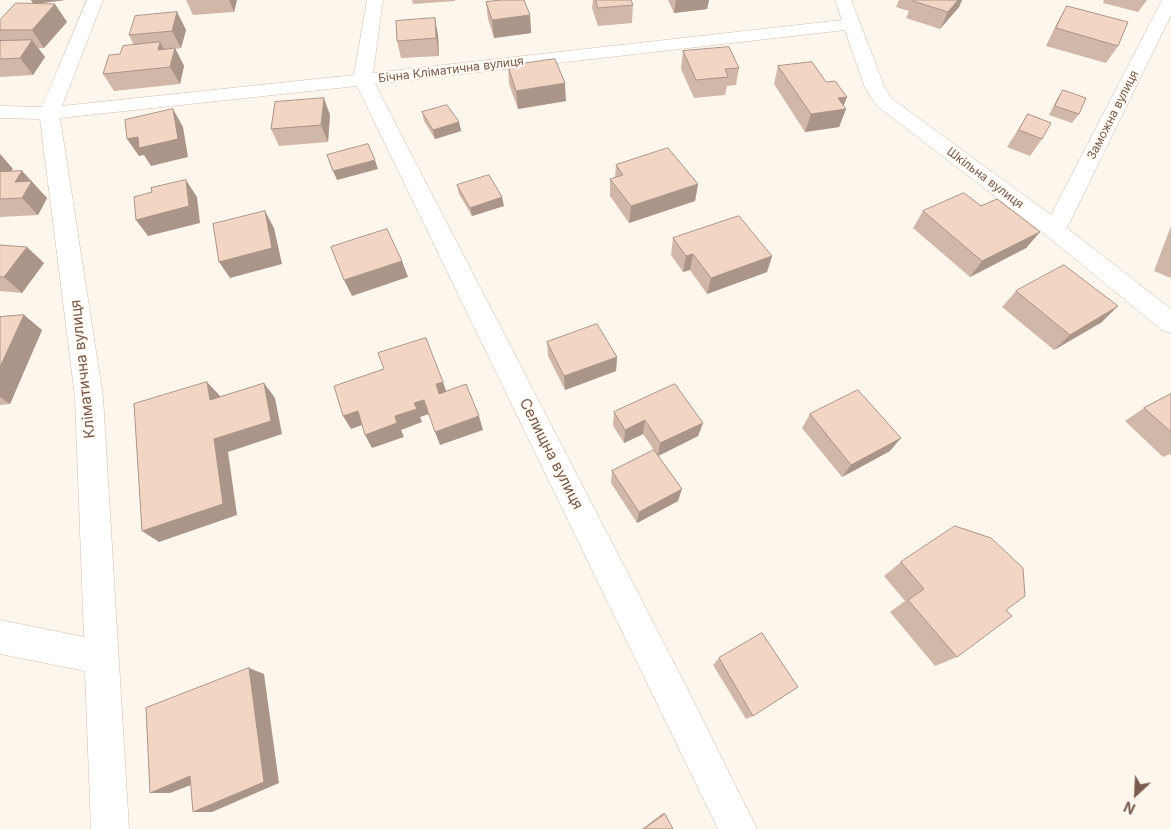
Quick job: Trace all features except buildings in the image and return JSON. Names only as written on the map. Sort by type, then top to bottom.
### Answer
[{"type":"street","points":[[0,112],[49,113],[95,0]]},
{"type":"street","points":[[363,80],[375,0]]},
{"type":"street","name":"Шкільна вулиця","points":[[843,0],[875,88],[884,102],[1055,230],[1171,323]]},
{"type":"street","name":"Заможна вулиця","points":[[1055,230],[1170,0]]},
{"type":"street","name":"Бічна Кліматична вулиця","points":[[49,113],[363,80],[852,24]]},
{"type":"street","name":"Селищна вулиця","points":[[363,80],[738,829]]},
{"type":"street","name":"Кліматична вулиця","points":[[49,113],[89,397],[110,829]]},
{"type":"street","points":[[0,637],[102,658]]}]
